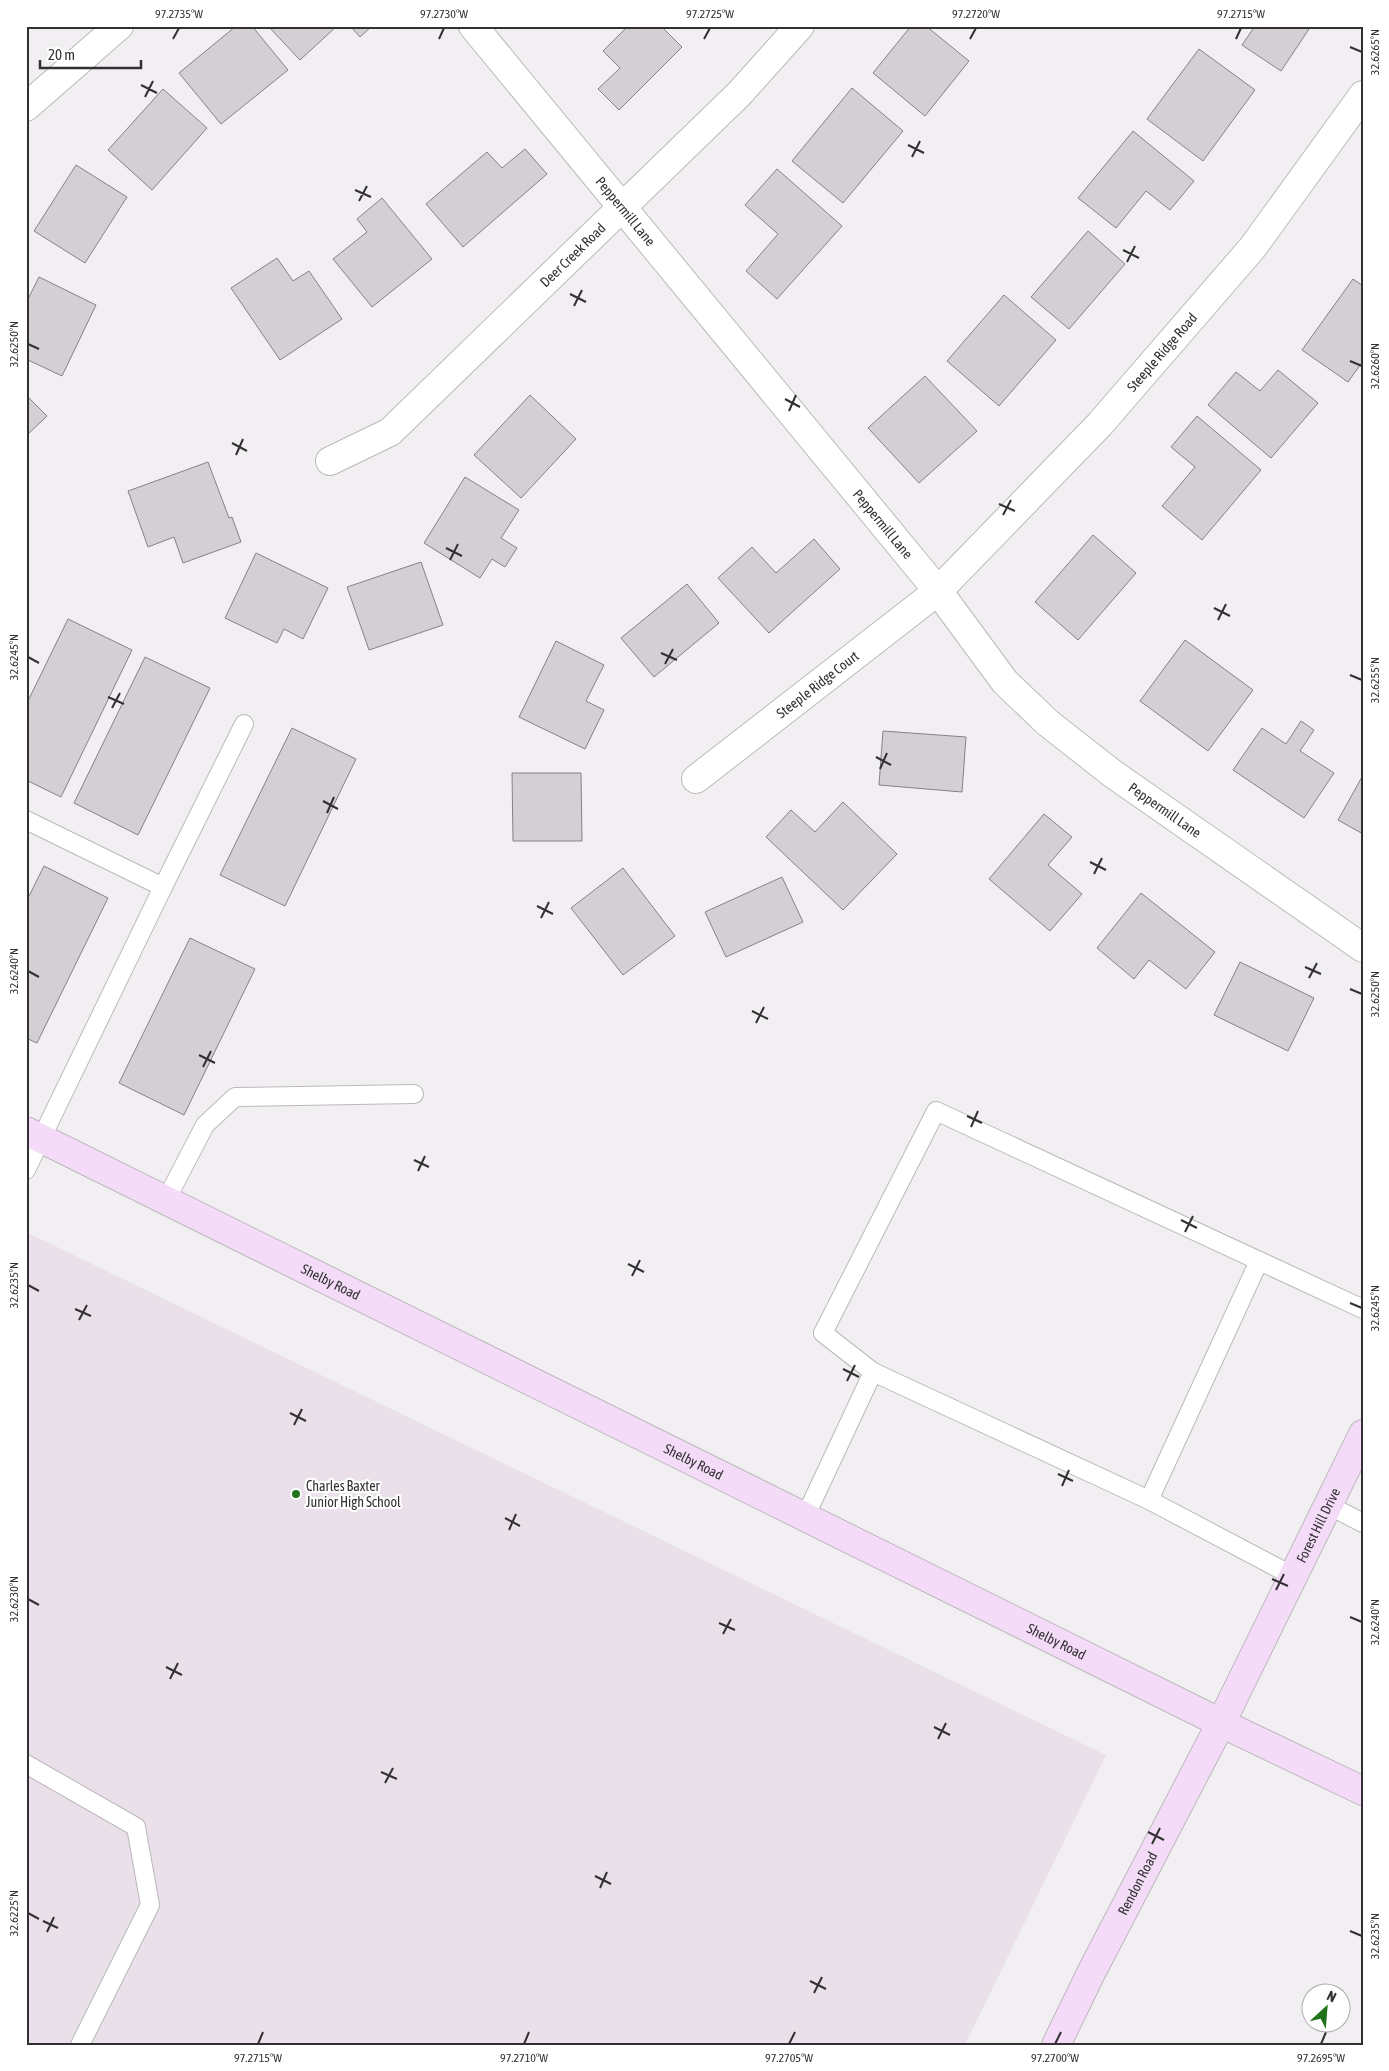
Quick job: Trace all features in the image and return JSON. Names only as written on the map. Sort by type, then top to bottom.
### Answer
[{"type":"main road","name":"Shelby Road","points":[[34,1135],[1221,1723],[1363,1791]]},
{"type":"main road","name":"Forest Hill Drive","points":[[1221,1723],[1363,1434]]},
{"type":"main road","name":"Rendon Road","points":[[1056,2045],[1092,1970],[1221,1723]]},
{"type":"street","points":[[26,107],[119,26]]},
{"type":"street","name":"Peppermill Lane","points":[[473,26],[938,591],[1005,682],[1048,723],[1113,774],[1363,948]]},
{"type":"street","name":"Deer Creek Road","points":[[330,462],[390,432],[739,94],[800,26]]},
{"type":"street","name":"Steeple Ridge Road","points":[[938,591],[1100,424],[1253,247],[1363,95]]},
{"type":"street","name":"Steeple Ridge Court","points":[[696,779],[938,591]]},
{"type":"lane","points":[[26,1170],[34,1135],[163,887],[244,724]]},
{"type":"lane","points":[[26,820],[163,887]]},
{"type":"lane","points":[[166,1200],[205,1125],[234,1097],[414,1094]]},
{"type":"lane","points":[[1293,1576],[1149,1500],[873,1372],[823,1333],[936,1111],[1363,1309]]},
{"type":"lane","points":[[1149,1500],[1259,1261]]},
{"type":"lane","points":[[805,1517],[873,1372]]},
{"type":"lane","points":[[1328,1505],[1363,1524]]},
{"type":"lane","points":[[26,1764],[136,1827],[150,1905],[80,2045]]},
{"type":"shaded area","name":"Charles Baxter Junior High School","points":[[26,1232],[1106,1755],[965,2045],[26,2045]]},
{"type":"building","points":[[236,26],[252,26],[288,70],[221,124],[179,73]]},
{"type":"building","points":[[268,26],[337,26],[300,60]]},
{"type":"building","points":[[350,26],[372,26],[360,37]]},
{"type":"building","points":[[628,26],[661,26],[682,47],[619,110],[598,89],[620,68],[603,51]]},
{"type":"building","points":[[911,26],[926,26],[969,61],[925,116],[873,73]]},
{"type":"building","points":[[1255,26],[1311,26],[1281,71],[1242,45]]},
{"type":"building","points":[[1199,49],[1255,90],[1203,161],[1147,119]]},
{"type":"building","points":[[852,88],[903,131],[843,203],[792,161]]},
{"type":"building","points":[[163,89],[207,128],[152,190],[108,150]]},
{"type":"building","points":[[1133,131],[1194,181],[1170,210],[1146,191],[1116,228],[1078,198]]},
{"type":"building","points":[[525,149],[547,174],[463,247],[426,204],[487,152],[502,168]]},
{"type":"building","points":[[76,165],[127,197],[85,263],[34,231]]},
{"type":"building","points":[[777,169],[842,226],[777,299],[746,271],[778,234],[745,205]]},
{"type":"building","points":[[382,198],[432,259],[372,307],[333,259],[367,232],[357,219]]},
{"type":"building","points":[[1088,231],[1125,264],[1069,329],[1031,297]]},
{"type":"building","points":[[277,258],[293,281],[309,271],[342,319],[280,360],[231,288]]},
{"type":"building","points":[[39,277],[96,305],[62,376],[26,359],[26,303]]},
{"type":"building","points":[[1353,279],[1363,286],[1363,361],[1348,382],[1302,350]]},
{"type":"building","points":[[1004,295],[1056,340],[999,406],[947,361]]},
{"type":"building","points":[[1278,370],[1318,403],[1271,458],[1208,405],[1236,372],[1260,391]]},
{"type":"building","points":[[925,376],[977,431],[919,483],[868,428]]},
{"type":"building","points":[[26,395],[47,416],[26,436]]},
{"type":"building","points":[[530,395],[576,439],[521,498],[474,455]]},
{"type":"building","points":[[1197,416],[1261,470],[1202,540],[1162,506],[1195,467],[1171,447]]},
{"type":"building","points":[[208,462],[229,518],[232,517],[241,542],[183,563],[174,537],[148,547],[128,491]]},
{"type":"building","points":[[465,477],[519,510],[501,538],[517,548],[505,567],[492,559],[480,578],[424,543]]},
{"type":"building","points":[[1093,535],[1136,573],[1078,640],[1035,602]]},
{"type":"building","points":[[814,539],[840,569],[769,633],[718,578],[752,547],[776,573]]},
{"type":"building","points":[[256,553],[328,588],[303,639],[284,629],[277,643],[225,618]]},
{"type":"building","points":[[421,562],[443,625],[369,650],[347,587]]},
{"type":"building","points":[[687,584],[719,623],[654,677],[621,638]]},
{"type":"building","points":[[68,619],[132,650],[61,797],[26,780],[26,705]]},
{"type":"building","points":[[1185,640],[1253,690],[1208,751],[1140,701]]},
{"type":"building","points":[[556,641],[604,665],[586,701],[604,710],[585,749],[519,717]]},
{"type":"building","points":[[145,657],[210,688],[138,835],[74,803]]},
{"type":"building","points":[[1301,721],[1314,730],[1300,751],[1334,773],[1304,818],[1233,770],[1262,728],[1286,744]]},
{"type":"building","points":[[292,728],[356,759],[285,906],[220,875]]},
{"type":"building","points":[[883,731],[966,737],[962,792],[879,785]]},
{"type":"building","points":[[512,773],[581,773],[582,841],[513,841]]},
{"type":"building","points":[[1363,775],[1363,834],[1338,820]]},
{"type":"building","points":[[843,802],[897,854],[843,910],[766,837],[791,810],[815,832]]},
{"type":"building","points":[[1044,814],[1072,837],[1048,865],[1082,894],[1050,931],[989,879]]},
{"type":"building","points":[[44,866],[108,898],[37,1043],[26,1038],[26,902]]},
{"type":"building","points":[[623,868],[675,936],[623,975],[571,908]]},
{"type":"building","points":[[782,877],[803,922],[726,957],[705,912]]},
{"type":"building","points":[[1141,893],[1215,952],[1186,989],[1149,960],[1134,979],[1097,948]]},
{"type":"building","points":[[190,938],[255,969],[184,1115],[119,1083]]},
{"type":"building","points":[[1240,962],[1314,998],[1288,1051],[1214,1015]]},
{"type":"place","name":"Charles Baxter Junior High School","points":[[296,1494]]}]
